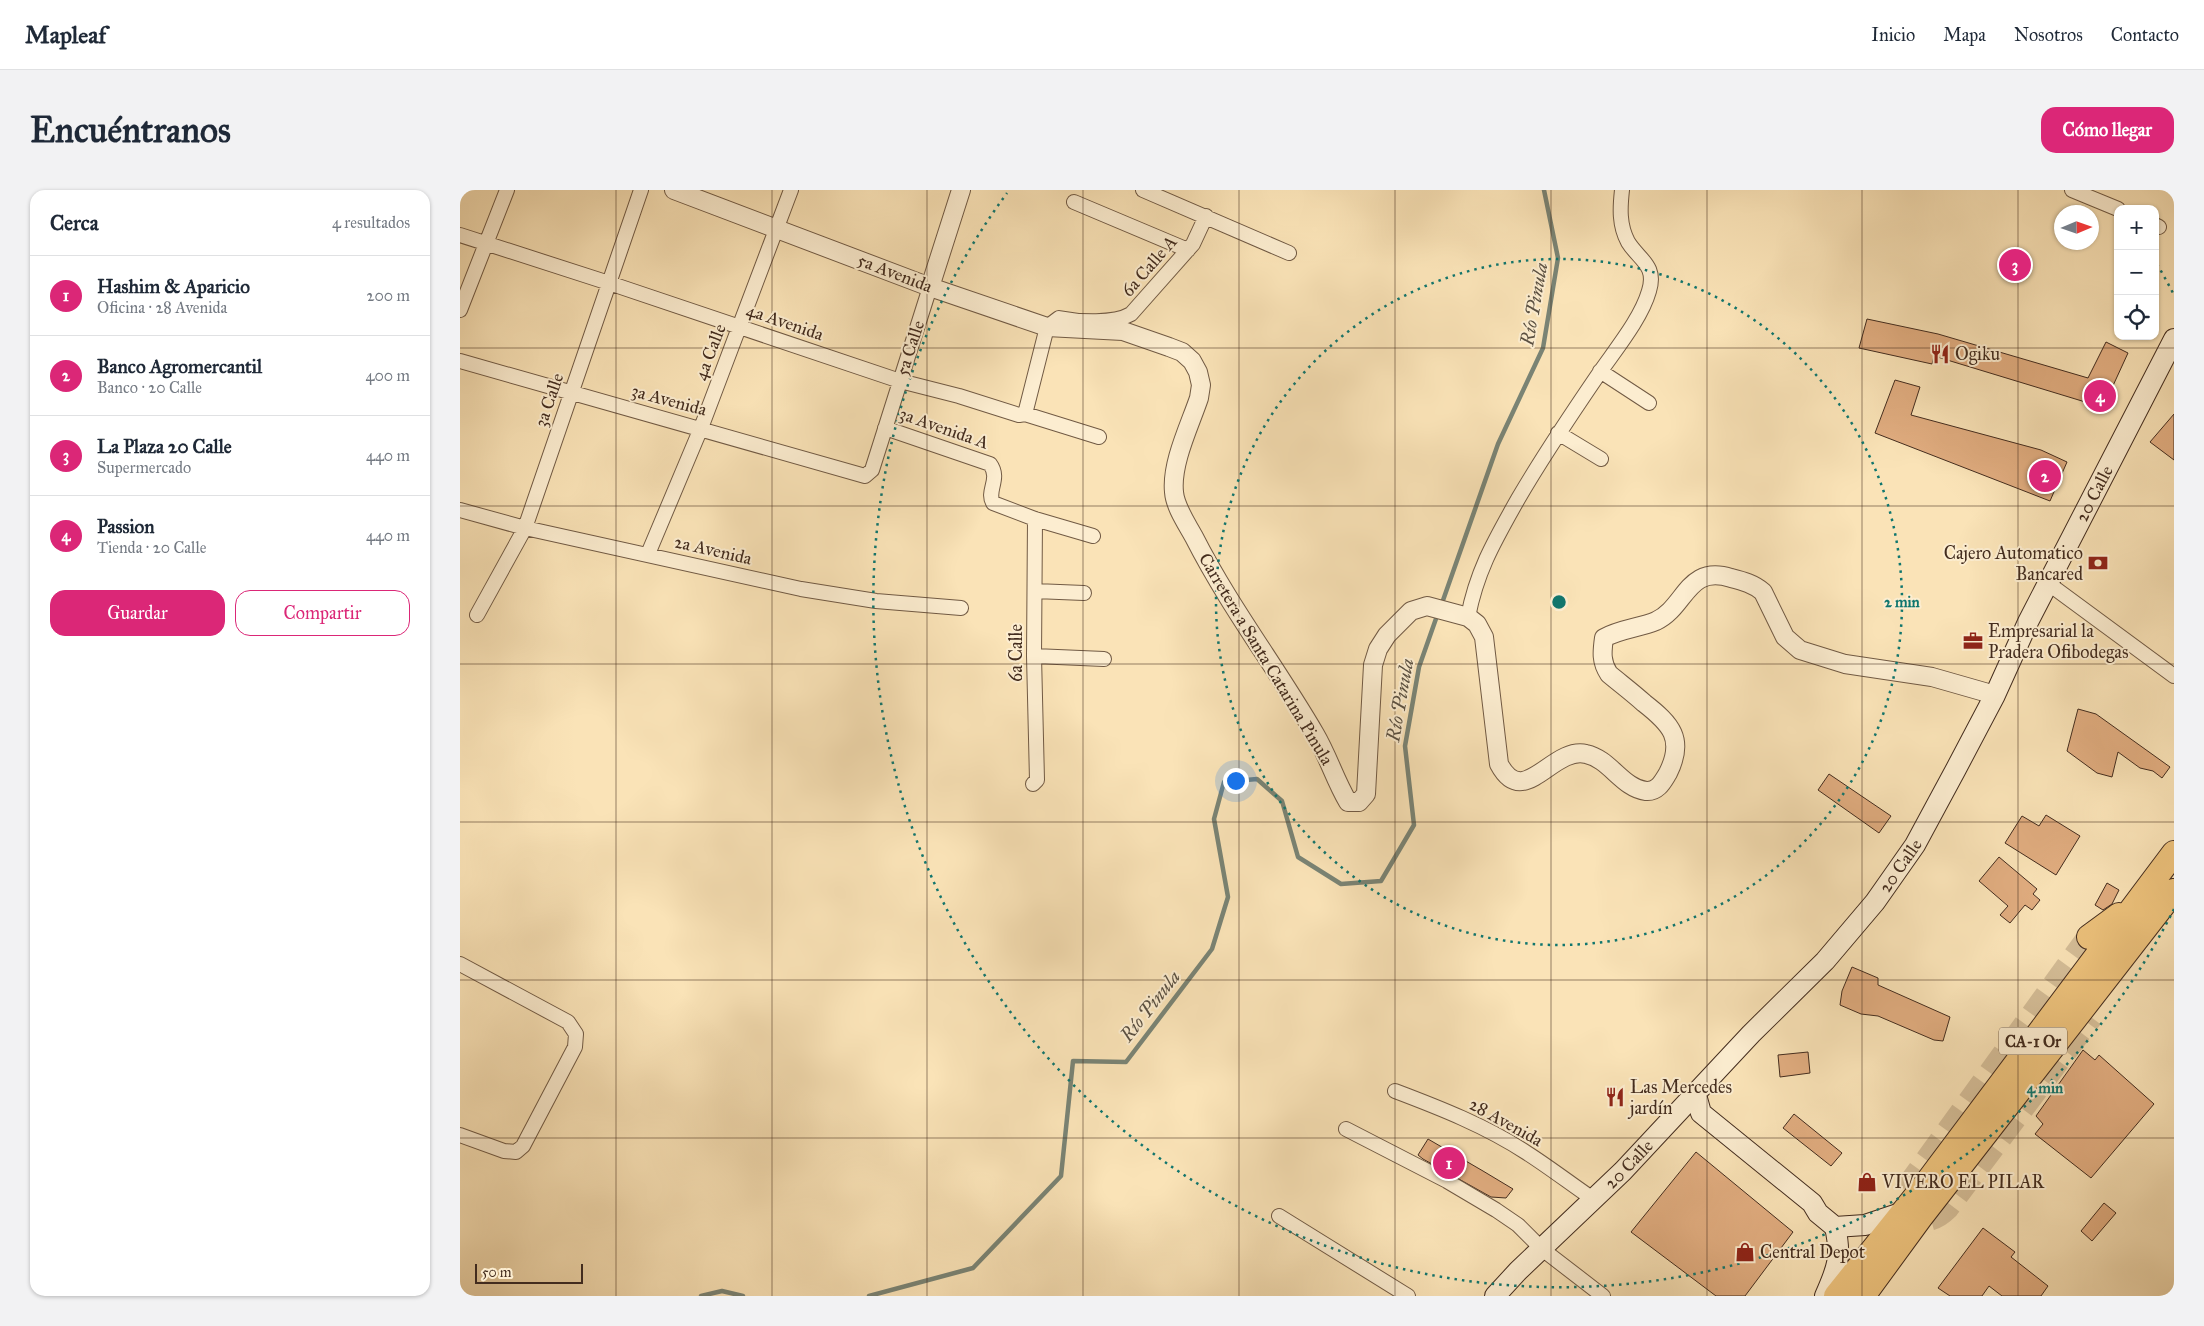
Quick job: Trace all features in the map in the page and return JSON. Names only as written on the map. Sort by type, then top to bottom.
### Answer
[{"type":"highway","name":"CA-1 Or","points":[[1836,1296],[2174,853]]},
{"type":"highway","name":"CA-1 Or","points":[[1863,1296],[1920,1218],[2174,891]]},
{"type":"highway","points":[[2089,937],[2139,901]]},
{"type":"highway","points":[[2091,1017],[2174,911]]},
{"type":"main road","name":"20 Calle","points":[[1495,1296],[1696,1096],[1752,1034],[1825,961],[1875,902],[1915,845],[1995,694],[2028,622],[2174,339]]},
{"type":"main road","points":[[1696,1096],[1701,1113],[1812,1203],[1818,1213],[1835,1227],[1840,1257],[1837,1269],[1825,1296]]},
{"type":"main road","points":[[1676,1116],[1684,1116],[1695,1121],[1806,1211],[1818,1213]]},
{"type":"main road","points":[[1835,1227],[1865,1225],[1901,1213]]},
{"type":"street","points":[[460,310],[507,190]]},
{"type":"street","name":"3a Calle","points":[[477,615],[525,528],[641,190]]},
{"type":"street","name":"5a Avenida","points":[[674,190],[930,287],[1047,327],[1123,331]]},
{"type":"street","name":"4a Calle","points":[[648,554],[700,428],[791,190]]},
{"type":"street","name":"5a Calle","points":[[867,475],[872,470],[961,190]]},
{"type":"street","points":[[1143,190],[1289,254]]},
{"type":"street","points":[[1622,190],[1620,220],[1628,242],[1648,264],[1651,276],[1650,289],[1635,319],[1558,433],[1487,554],[1474,590],[1462,615],[1477,624],[1484,637],[1499,764],[1504,774],[1519,782],[1530,781],[1561,758],[1578,753],[1586,754],[1602,761],[1636,789],[1649,791],[1662,785],[1675,754],[1674,735],[1664,718],[1609,674],[1603,665],[1604,638],[1656,620],[1668,612],[1695,581],[1705,576],[1726,576],[1756,587],[1763,592],[1785,637],[1800,650],[1844,664],[1932,677],[1995,694]]},
{"type":"street","points":[[2072,190],[2114,207]]},
{"type":"street","points":[[1074,202],[1188,250]]},
{"type":"street","name":"6a Calle A","points":[[1047,327],[1059,318],[1113,320],[1123,319],[1131,314],[1193,244],[1206,216]]},
{"type":"street","name":"4a Avenida","points":[[460,235],[740,326],[900,381],[959,396],[1019,415],[1025,414],[1099,437]]},
{"type":"street","points":[[1025,414],[1047,327]]},
{"type":"street","name":"Carretera a Santa Catarina Pinula","points":[[1123,331],[1182,352],[1192,360],[1198,372],[1201,385],[1199,398],[1173,475],[1174,495],[1201,552],[1248,631],[1315,733],[1331,762],[1341,790],[1348,802],[1359,802],[1366,794],[1370,686],[1373,665],[1378,649],[1399,621],[1411,611],[1427,606],[1462,615]]},
{"type":"street","name":"3a Avenida","points":[[460,361],[700,428],[860,476],[867,475]]},
{"type":"street","points":[[1600,372],[1649,403]]},
{"type":"street","name":"3a Avenida A","points":[[885,428],[990,464],[995,476],[991,498],[994,503],[1035,519]]},
{"type":"street","points":[[1558,433],[1601,459]]},
{"type":"street","name":"2a Avenida","points":[[460,510],[525,528],[801,589],[876,601],[960,608]]},
{"type":"street","points":[[1035,519],[1093,536]]},
{"type":"street","name":"6a Calle","points":[[1033,784],[1037,780],[1034,656],[1035,519]]},
{"type":"street","points":[[2049,584],[2174,676]]},
{"type":"street","points":[[1034,591],[1084,593]]},
{"type":"street","points":[[1034,656],[1104,659]]},
{"type":"street","points":[[460,964],[568,1022],[576,1034],[575,1047],[524,1146],[516,1152],[504,1150],[460,1135]]},
{"type":"street","name":"28 Avenida","points":[[1395,1091],[1462,1118],[1501,1138],[1528,1153],[1593,1199]]},
{"type":"street","points":[[1346,1129],[1447,1181],[1496,1210],[1518,1225],[1542,1249],[1603,1296]]},
{"type":"street","points":[[1279,1216],[1408,1296]]},
{"type":"building","points":[[1867,319],[1938,334],[2088,378],[2106,342],[2128,353],[2105,408],[1934,356],[1932,364],[1859,348]]},
{"type":"building","points":[[1895,380],[1920,387],[1911,415],[2041,450],[2067,462],[2050,501],[1875,433]]},
{"type":"building","points":[[2174,414],[2174,460],[2150,442]]},
{"type":"building","points":[[2078,709],[2096,714],[2170,767],[2162,778],[2153,771],[2140,768],[2118,752],[2112,777],[2097,773],[2067,751]]},
{"type":"building","points":[[1829,774],[1891,816],[1879,833],[1818,790]]},
{"type":"building","points":[[2046,815],[2080,836],[2056,875],[2005,843],[2022,816],[2039,826]]},
{"type":"building","points":[[1999,857],[2037,889],[2033,894],[2040,900],[2032,910],[2025,905],[2010,923],[2000,915],[2008,906],[1979,881]]},
{"type":"building","points":[[2107,883],[2119,890],[2112,904],[2103,910],[2095,905]]},
{"type":"building","points":[[1852,967],[1878,978],[1878,985],[1950,1017],[1943,1041],[1934,1040],[1878,1016],[1861,1014],[1840,1005],[1842,991]]},
{"type":"building","points":[[2083,1050],[2095,1060],[2099,1055],[2154,1104],[2091,1178],[2035,1134],[2043,1124],[2036,1116]]},
{"type":"building","points":[[1808,1052],[1810,1073],[1780,1077],[1778,1055]]},
{"type":"building","points":[[1794,1114],[1842,1153],[1831,1166],[1783,1128]]},
{"type":"building","points":[[1428,1139],[1513,1189],[1506,1198],[1491,1197],[1423,1159],[1418,1155]]},
{"type":"building","points":[[1696,1152],[1793,1232],[1745,1296],[1716,1296],[1631,1232]]},
{"type":"building","points":[[2104,1203],[2116,1213],[2092,1241],[2081,1231]]},
{"type":"building","points":[[1983,1228],[2015,1252],[2011,1257],[2048,1286],[2041,1296],[2002,1296],[1989,1286],[1982,1296],[1950,1296],[1938,1288]]},
{"type":"waterway","name":"Río Pinula","points":[[1441,606],[1498,444],[1543,348],[1558,258],[1544,190]]},
{"type":"waterway","name":"Río Pinula","points":[[869,1296],[973,1268],[1061,1176],[1073,1061],[1126,1062],[1212,949],[1228,897],[1214,819],[1224,782],[1257,779],[1282,801],[1298,857],[1341,884],[1381,881],[1414,825],[1405,746],[1419,667],[1438,613]]},
{"type":"waterway","points":[[701,1296],[722,1291],[743,1296]]},
{"type":"tunnel","points":[[2089,937],[1906,1189],[1904,1200],[1910,1214],[1920,1219],[1929,1219],[1947,1208],[2091,1017]]},
{"type":"place","name":"La Plaza 20 Calle","points":[[2015,265]]},
{"type":"place","name":"Ogiku","points":[[1940,354]]},
{"type":"place","name":"Passion","points":[[2100,396]]},
{"type":"place","name":"Banco Agromercantil","points":[[2045,476]]},
{"type":"place","name":"Cajero Automatico Bancared","points":[[2098,563]]},
{"type":"place","name":"Empresarial la Pradera Ofibodegas","points":[[1973,641]]},
{"type":"place","name":"Las Mercedes jardín","points":[[1615,1097]]},
{"type":"place","name":"Hashim & Aparicio","points":[[1449,1163]]},
{"type":"place","name":"VIVERO EL PILAR","points":[[1867,1182]]},
{"type":"place","name":"Central Depot","points":[[1745,1252]]}]
